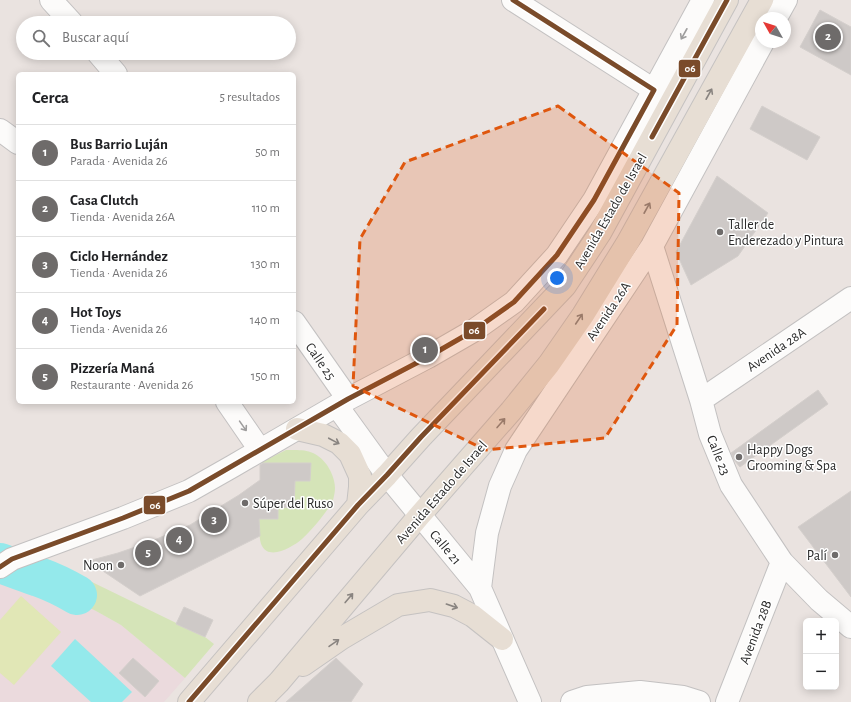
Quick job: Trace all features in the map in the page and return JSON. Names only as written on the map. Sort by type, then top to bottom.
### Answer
[{"type":"main road","name":"Avenida Estado de Israel","points":[[188,702],[358,505],[565,286],[600,233],[727,0]]},
{"type":"main road","name":"Avenida Estado de Israel","points":[[259,702],[279,682],[420,515],[511,411],[549,364],[583,315],[628,242],[762,0]]},
{"type":"main road","points":[[297,429],[323,436],[339,443],[350,454],[360,476],[358,505]]},
{"type":"main road","points":[[279,682],[342,638],[398,605],[430,600],[454,606],[474,616],[502,638]]},
{"type":"street","points":[[51,0],[66,16]]},
{"type":"street","points":[[513,0],[654,90]]},
{"type":"street","points":[[6,563],[189,491],[342,402],[428,357],[473,331],[514,302],[557,255],[594,200],[703,0]]},
{"type":"street","points":[[779,12],[786,0]]},
{"type":"street","name":"Avenida 26A","points":[[480,588],[487,533],[500,486],[516,450],[652,246],[760,48]]},
{"type":"street","points":[[104,60],[114,72]]},
{"type":"street","points":[[0,130],[16,141]]},
{"type":"street","name":"Calle 23","points":[[652,246],[701,400],[710,434],[731,484],[782,562],[819,600],[851,628]]},
{"type":"street","name":"Avenida 28A","points":[[701,400],[851,298]]},
{"type":"street","name":"Calle 25","points":[[296,325],[342,402]]},
{"type":"street","name":"Calle 21","points":[[342,402],[387,474],[480,588],[530,702]]},
{"type":"street","points":[[228,404],[260,450]]},
{"type":"street","name":"Avenida 28B","points":[[727,702],[782,562]]},
{"type":"street","points":[[572,702],[587,697],[683,697],[699,702]]},
{"type":"highlighted area","points":[[558,106],[679,193],[677,325],[605,438],[486,450],[353,386],[360,239],[405,162]]},
{"type":"shaded area","points":[[11,575],[51,589],[121,625],[185,678],[164,702],[0,702],[0,583]]},
{"type":"green space","points":[[286,450],[298,450],[314,453],[323,460],[332,476],[335,485],[335,492],[333,500],[327,510],[302,539],[282,551],[270,552],[261,544],[259,519],[278,519],[278,507],[294,508],[295,481],[310,481],[310,463],[260,463]]},
{"type":"green space","points":[[57,565],[205,637],[214,644],[185,678],[121,625],[51,589],[11,575],[27,567]]},
{"type":"green space","points":[[21,596],[61,632],[14,685],[0,673],[0,620]]},
{"type":"water","points":[[75,639],[132,692],[122,702],[91,702],[51,666]]},
{"type":"building","points":[[820,10],[851,27],[851,75],[800,47]]},
{"type":"building","points":[[762,106],[820,137],[807,160],[750,129]]},
{"type":"building","name":"Taller de Enderezado y Pintura","points":[[717,176],[768,213],[738,256],[691,285],[676,252]]},
{"type":"building","points":[[818,390],[828,404],[740,467],[734,460],[731,453]]},
{"type":"building","points":[[263,463],[311,463],[310,481],[295,481],[294,508],[278,507],[278,519],[259,519],[260,536],[140,596],[88,561],[147,543],[190,525],[239,495],[260,480],[260,465]]},
{"type":"building","name":"Palí","points":[[851,491],[851,597],[798,527]]},
{"type":"building","points":[[184,607],[213,620],[205,637],[176,624]]},
{"type":"building","points":[[133,658],[159,681],[145,697],[119,673]]},
{"type":"building","points":[[336,658],[363,684],[351,702],[286,702]]},
{"type":"waterway","points":[[0,563],[49,581],[77,595]]},
{"type":"transit line","name":"06","points":[[0,567],[12,559],[123,518],[189,491],[348,399],[428,357],[473,331],[514,302],[557,255],[594,200],[654,90],[513,0]]},
{"type":"transit line","name":"06","points":[[652,137],[727,0]]},
{"type":"transit line","name":"06","points":[[189,702],[358,505],[544,309]]},
{"type":"place","name":"Casa Clutch","points":[[828,37]]},
{"type":"place","name":"Taller de Enderezado y Pintura","points":[[720,232]]},
{"type":"place","name":"Bus Barrio Luján","points":[[425,350]]},
{"type":"place","name":"Happy Dogs Grooming & Spa","points":[[739,457]]},
{"type":"place","name":"Súper del Ruso","points":[[245,503]]},
{"type":"place","name":"Ciclo Hernández","points":[[214,520]]},
{"type":"place","name":"Hot Toys","points":[[179,540]]},
{"type":"place","name":"Pizzería Maná","points":[[148,553]]},
{"type":"place","name":"Palí","points":[[835,555]]},
{"type":"place","name":"Noon","points":[[121,565]]}]
